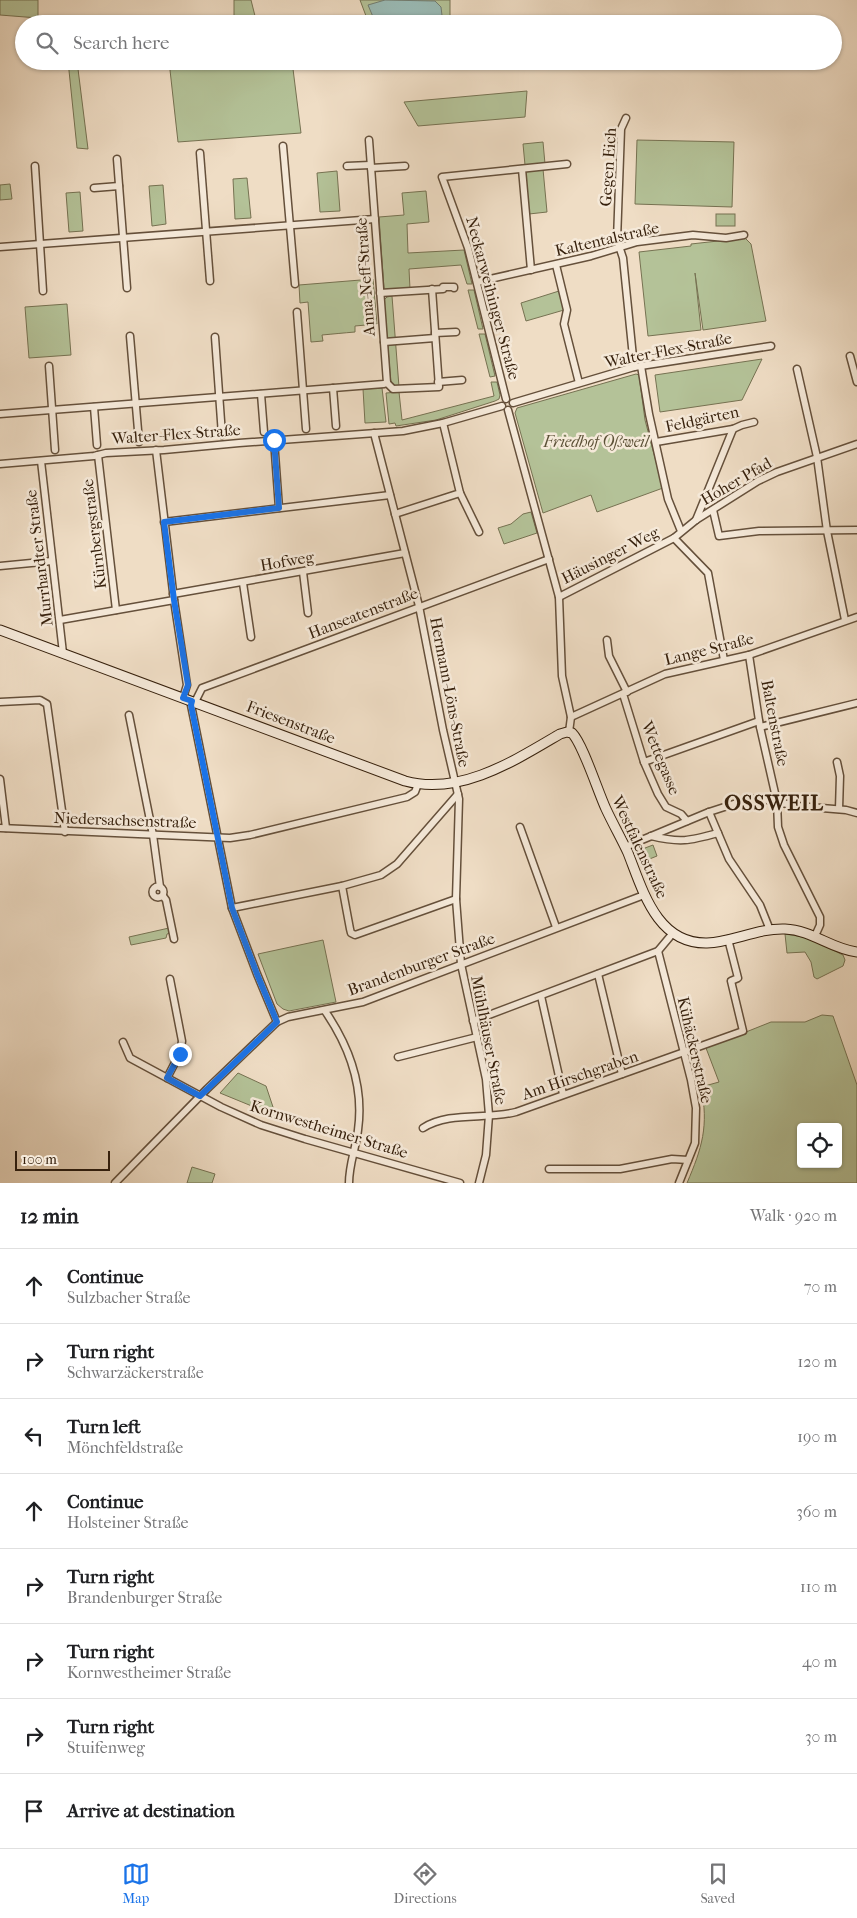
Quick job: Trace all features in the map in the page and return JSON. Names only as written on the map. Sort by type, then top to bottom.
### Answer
[{"type":"main road","name":"Friesenstraße","points":[[0,630],[404,781],[418,784],[435,785],[476,777],[499,768],[560,734],[569,732]]},
{"type":"main road","name":"Westfalenstraße","points":[[569,732],[574,735],[579,744],[595,785],[625,847],[652,910],[673,933],[693,942],[710,942],[770,930],[799,930],[842,948],[857,952]]},
{"type":"street","name":"Gegen Eich","points":[[626,118],[621,128],[617,240],[623,258],[638,367],[646,395],[668,499],[681,531]]},
{"type":"street","name":"Anna-Neff-Straße","points":[[368,140],[387,382]]},
{"type":"street","points":[[284,146],[295,284]]},
{"type":"street","points":[[200,153],[210,281]]},
{"type":"street","points":[[117,159],[126,288]]},
{"type":"street","points":[[530,270],[522,169],[567,164]]},
{"type":"street","points":[[35,166],[44,291]]},
{"type":"street","points":[[347,166],[405,166]]},
{"type":"street","name":"Neckarweihinger Straße","points":[[506,399],[463,231],[442,177],[522,169]]},
{"type":"street","points":[[94,188],[119,186]]},
{"type":"street","points":[[0,247],[375,219]]},
{"type":"street","name":"Kaltentalstraße","points":[[477,282],[556,265],[637,242],[693,235],[726,238],[744,236]]},
{"type":"street","points":[[556,265],[567,310],[564,324],[578,383]]},
{"type":"street","points":[[380,293],[432,290],[454,286],[454,288]]},
{"type":"street","points":[[0,414],[384,384],[387,382],[393,389],[438,387],[432,290]]},
{"type":"street","points":[[297,312],[306,429]]},
{"type":"street","points":[[384,342],[456,332]]},
{"type":"street","points":[[130,336],[139,442]]},
{"type":"street","points":[[215,337],[222,435]]},
{"type":"street","name":"Walter-Flex-Straße","points":[[513,403],[638,367],[771,346]]},
{"type":"street","points":[[850,356],[857,382]]},
{"type":"street","points":[[49,366],[55,450]]},
{"type":"street","points":[[797,369],[817,457],[827,532],[845,620]]},
{"type":"street","points":[[438,382],[462,380]]},
{"type":"street","points":[[333,388],[336,426]]},
{"type":"street","points":[[261,394],[264,432]]},
{"type":"street","points":[[508,410],[513,406],[513,403],[511,400],[506,399],[502,402],[502,406],[505,410],[508,410],[559,597],[562,676],[572,717],[569,732]]},
{"type":"street","points":[[94,406],[97,445]]},
{"type":"street","name":"Walter-Flex-Straße","points":[[0,464],[106,453],[223,446],[274,440],[403,431],[443,423],[502,406]]},
{"type":"street","name":"Feldgärten","points":[[656,442],[733,429],[754,422]]},
{"type":"street","points":[[443,423],[460,493],[479,532]]},
{"type":"street","points":[[696,520],[733,429]]},
{"type":"street","name":"Hermann-Löns-Straße","points":[[374,433],[419,606],[455,782]]},
{"type":"street","points":[[274,440],[279,508]]},
{"type":"street","name":"Hoher Pfad","points":[[674,538],[696,520],[758,481],[817,457],[857,444]]},
{"type":"street","points":[[156,450],[174,597],[190,701],[216,838],[232,908],[277,1022]]},
{"type":"street","name":"Kürnbergstraße","points":[[98,455],[116,610]]},
{"type":"street","name":"Murrhardter Straße","points":[[41,461],[63,653]]},
{"type":"street","points":[[395,514],[460,493]]},
{"type":"street","points":[[164,522],[390,495]]},
{"type":"street","points":[[713,510],[719,536],[759,531],[827,532],[857,530]]},
{"type":"street","points":[[674,538],[708,573],[724,660]]},
{"type":"street","name":"Häusinger Weg","points":[[559,597],[674,538]]},
{"type":"street","name":"Hofweg","points":[[60,620],[116,610],[243,582],[405,553]]},
{"type":"street","name":"Hanseatenstraße","points":[[190,701],[202,688],[549,558]]},
{"type":"street","points":[[0,566],[52,561]]},
{"type":"street","points":[[303,572],[308,613]]},
{"type":"street","points":[[243,582],[251,637]]},
{"type":"street","name":"Lange Straße","points":[[572,717],[666,674],[748,655],[857,617]]},
{"type":"street","name":"Wettegasse","points":[[607,640],[610,656],[625,693],[644,762],[666,807],[681,814],[687,821]]},
{"type":"street","name":"Baltenstraße","points":[[748,655],[759,724],[776,802],[778,827],[784,846],[820,917],[820,924],[815,936]]},
{"type":"street","points":[[0,702],[40,700],[47,704],[65,832]]},
{"type":"street","points":[[644,762],[759,724],[857,703]]},
{"type":"street","points":[[128,715],[152,835],[160,887],[164,892],[163,896],[166,900],[174,939]]},
{"type":"street","points":[[836,762],[840,776],[839,809]]},
{"type":"street","points":[[0,779],[3,828]]},
{"type":"street","name":"Mühlhäuser Straße","points":[[455,782],[460,800],[456,898],[461,964],[486,1079],[489,1115],[486,1155],[479,1183]]},
{"type":"street","name":"Niedersachsenstraße","points":[[3,828],[216,838],[248,835],[407,797],[415,792],[418,784]]},
{"type":"street","points":[[232,908],[342,886],[381,875],[397,864],[458,794]]},
{"type":"street","points":[[625,847],[709,812],[749,799],[762,799],[797,806],[856,811]]},
{"type":"street","points":[[709,812],[729,859],[760,905],[770,930]]},
{"type":"street","points":[[520,827],[556,927]]},
{"type":"street","points":[[651,836],[681,842],[718,833]]},
{"type":"street","points":[[342,886],[351,933],[355,935],[456,898]]},
{"type":"street","name":"Brandenburger Straße","points":[[115,1183],[200,1096],[277,1022],[293,1016],[363,1002],[644,894]]},
{"type":"street","points":[[473,1021],[658,951],[673,933]]},
{"type":"street","name":"Am Hirschgraben","points":[[423,1128],[431,1123],[466,1117],[505,1115],[516,1112],[743,1031],[731,981],[738,978],[728,939]]},
{"type":"street","name":"Kühäckerstraße","points":[[658,951],[695,1098],[697,1119],[695,1143],[680,1183]]},
{"type":"street","points":[[598,974],[622,1074]]},
{"type":"street","points":[[167,1078],[180,1054],[182,1040],[170,979]]},
{"type":"street","points":[[541,996],[563,1094]]},
{"type":"street","points":[[325,1010],[340,1035],[358,1085],[358,1128],[350,1167],[349,1183]]},
{"type":"street","points":[[398,1057],[477,1037]]},
{"type":"street","name":"Kornwestheimer Straße","points":[[123,1042],[130,1058],[241,1117],[261,1125],[460,1183]]},
{"type":"street","points":[[549,1169],[620,1169],[672,1159],[688,1160]]},
{"type":"green space","points":[[0,0],[38,0],[38,15],[0,15]]},
{"type":"green space","points":[[234,0],[251,0],[255,15],[234,15]]},
{"type":"green space","points":[[360,0],[450,0],[450,15],[366,15]]},
{"type":"green space","points":[[69,70],[78,70],[88,149],[77,148]]},
{"type":"green space","points":[[170,70],[293,70],[301,133],[178,142]]},
{"type":"green space","points":[[527,91],[525,117],[418,126],[404,102]]},
{"type":"green space","points":[[637,140],[734,142],[732,207],[635,204]]},
{"type":"green space","points":[[543,142],[545,164],[525,165],[523,144]]},
{"type":"green space","points":[[543,169],[547,212],[529,214],[525,172]]},
{"type":"green space","points":[[337,171],[340,211],[320,212],[317,173]]},
{"type":"green space","points":[[247,178],[251,218],[235,219],[233,179]]},
{"type":"green space","points":[[10,184],[12,199],[0,200],[0,185]]},
{"type":"green space","points":[[163,185],[166,224],[152,226],[149,186]]},
{"type":"green space","points":[[426,191],[429,222],[407,224],[408,253],[464,250],[472,284],[467,284],[461,265],[409,269],[410,289],[386,291],[384,289],[379,217],[404,215],[402,193]]},
{"type":"green space","points":[[80,192],[83,231],[69,232],[66,193]]},
{"type":"green space","points":[[716,214],[735,214],[735,226],[716,226]]},
{"type":"green space","points":[[745,238],[751,244],[766,321],[703,330],[695,273],[701,330],[648,336],[639,252]]},
{"type":"green space","points":[[373,279],[377,324],[355,326],[355,332],[322,335],[323,341],[311,342],[308,302],[300,303],[299,285]]},
{"type":"green space","points":[[468,290],[474,290],[483,329],[478,329]]},
{"type":"green space","points":[[559,291],[564,310],[526,321],[521,303]]},
{"type":"green space","points":[[392,296],[399,387],[391,384],[384,300]]},
{"type":"green space","points":[[67,304],[71,355],[29,358],[25,307]]},
{"type":"green space","points":[[479,334],[485,334],[495,376],[490,377]]},
{"type":"green space","points":[[762,359],[742,400],[660,412],[655,375]]},
{"type":"green space","name":"Friedhof Oßweil","points":[[636,374],[639,375],[645,420],[663,488],[597,512],[591,495],[543,513],[515,413],[517,408]]},
{"type":"green space","points":[[491,382],[497,382],[500,395],[499,399],[495,401],[436,420],[396,426],[395,423],[389,424],[386,393],[399,392],[402,420],[494,396]]},
{"type":"green space","points":[[382,388],[386,422],[365,423],[363,389]]},
{"type":"green space","points":[[531,512],[537,533],[504,544],[498,528],[511,524],[523,514]]},
{"type":"green space","points":[[653,845],[657,856],[642,862],[637,851]]},
{"type":"green space","points":[[169,928],[170,933],[167,934],[166,938],[131,945],[129,937]]},
{"type":"green space","points":[[785,934],[809,938],[843,955],[845,960],[843,966],[817,979],[814,977],[811,962],[805,952],[787,953]]},
{"type":"green space","points":[[323,940],[336,1002],[289,1011],[283,1009],[277,1004],[258,954]]},
{"type":"green space","points":[[822,1015],[833,1016],[857,1085],[857,1183],[687,1183],[697,1159],[703,1136],[704,1114],[701,1087],[719,1082],[706,1048],[771,1022],[805,1022]]},
{"type":"green space","points":[[238,1073],[266,1086],[276,1116],[220,1093]]},
{"type":"green space","points":[[192,1167],[215,1174],[212,1183],[187,1183]]},
{"type":"water","points":[[385,0],[435,1],[441,7],[442,15],[372,15],[368,5]]},
{"type":"district","name":"OSSWEIL","points":[[774,803]]},
{"type":"route","points":[[180,1054],[167,1078],[200,1096],[277,1022],[232,908],[216,838],[191,705],[192,701],[183,698],[188,685],[179,637],[164,522],[279,508],[274,440]]}]
